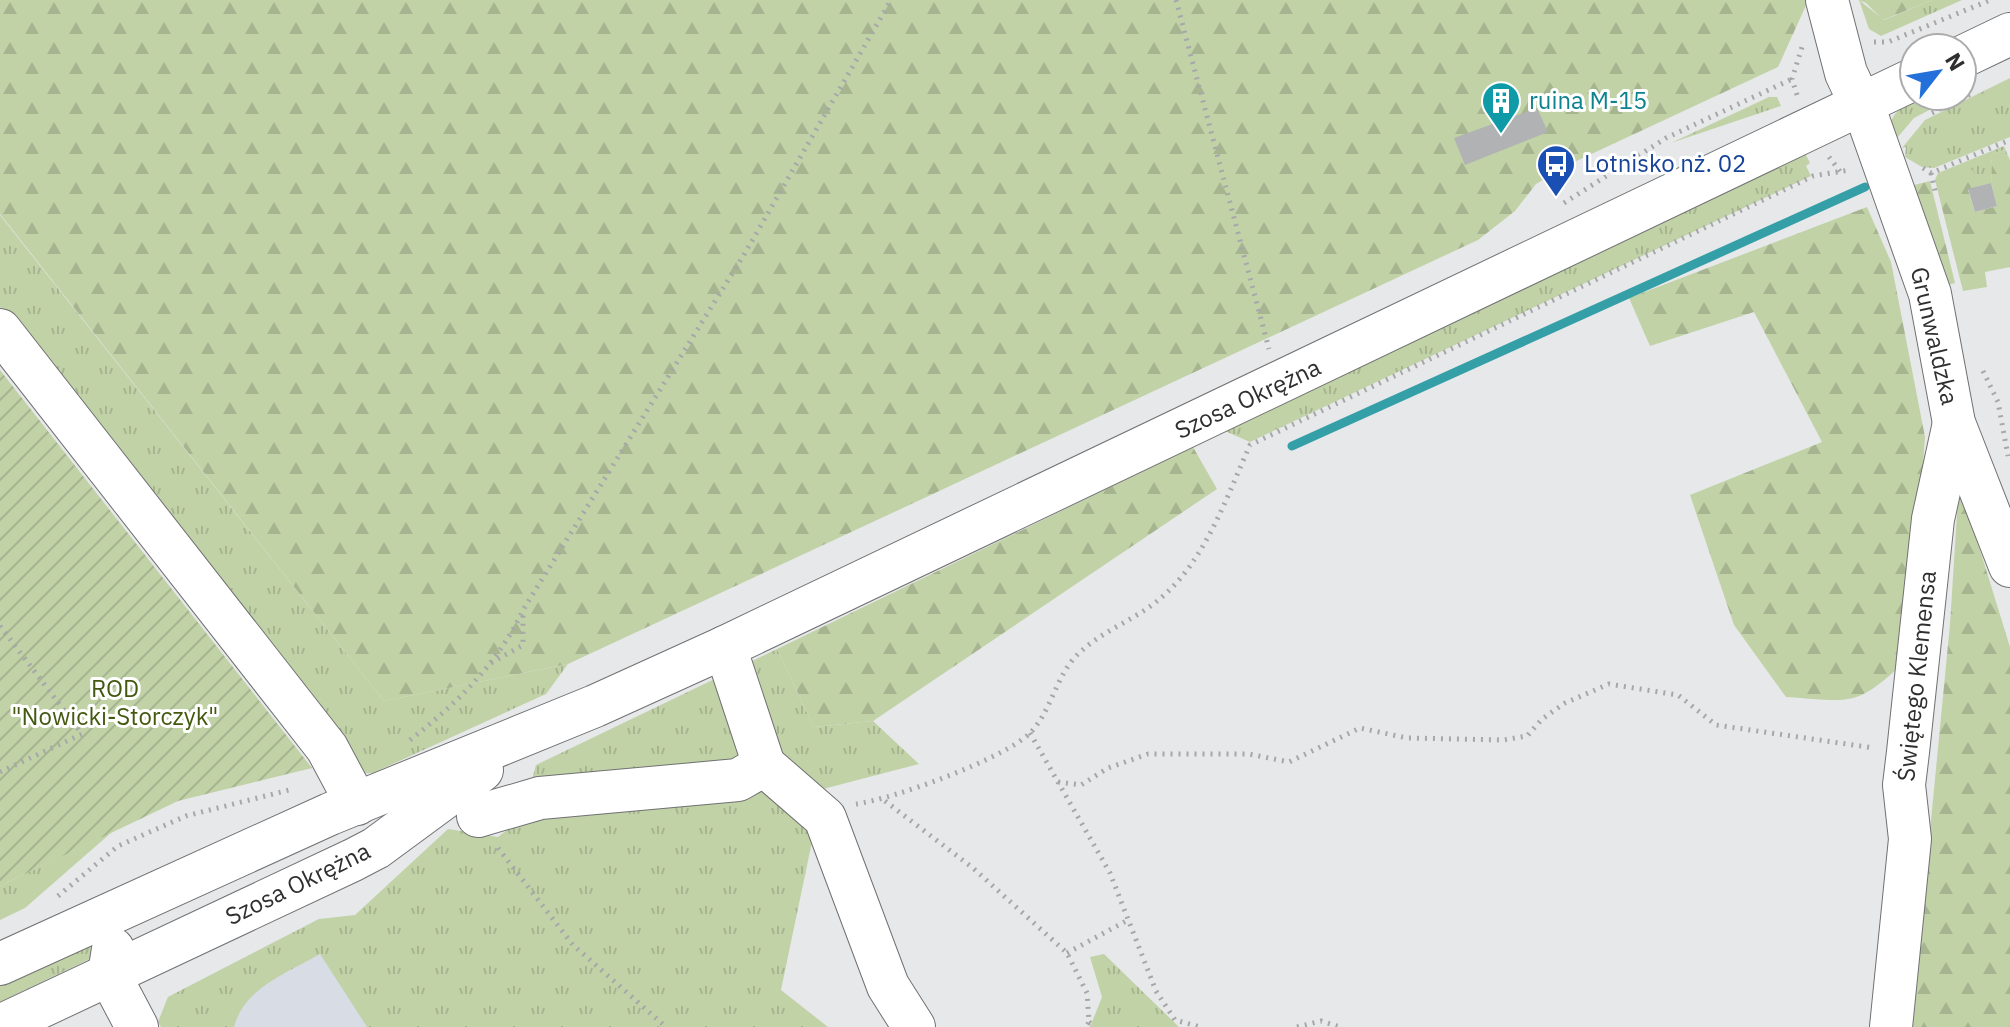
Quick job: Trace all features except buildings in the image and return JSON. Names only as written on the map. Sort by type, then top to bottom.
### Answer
[{"type":"street","name":"Grunwaldzka","points":[[1827,0],[1846,73],[1930,294],[1954,423],[2010,566]]},
{"type":"street","points":[[1978,67],[2010,34]]},
{"type":"street","name":"Szosa Okrężna","points":[[0,964],[164,887],[580,713],[725,647],[1860,105],[1898,100]]},
{"type":"street","points":[[0,330],[327,748],[357,804]]},
{"type":"street","name":"Świętego Klemensa","points":[[1891,1027],[1910,839],[1904,785],[1933,519],[1954,423]]},
{"type":"street","points":[[725,647],[764,765],[825,818],[888,986],[914,1027]]},
{"type":"street","name":"Szosa Okrężna","points":[[0,1026],[376,848],[472,777],[580,713]]},
{"type":"street","points":[[478,816],[540,798],[738,780],[764,765]]},
{"type":"street","points":[[137,1027],[109,974],[109,957],[117,937],[164,887]]},
{"type":"path","points":[[400,748],[470,690],[509,640],[523,610],[745,253],[891,0]]},
{"type":"path","points":[[1176,0],[1269,350]]},
{"type":"path","points":[[825,818],[843,806],[884,800],[994,755],[1030,733],[1074,658],[1098,637],[1136,617],[1164,595],[1190,566],[1219,514],[1250,445],[1813,176],[1841,173],[1891,152],[1931,173],[2010,140]]},
{"type":"path","points":[[487,665],[523,645],[523,610]]},
{"type":"path","points":[[0,626],[82,734],[0,772]]},
{"type":"path","points":[[1058,782],[1081,785],[1108,768],[1148,754],[1249,754],[1289,762],[1360,728],[1407,738],[1527,736],[1542,719],[1565,703],[1609,684],[1678,695],[1716,725],[1908,752]]},
{"type":"path","points":[[1030,733],[1110,873],[1156,991],[1175,1020],[1200,1027]]},
{"type":"path","points":[[46,906],[118,846],[186,816],[302,786]]},
{"type":"path","points":[[884,800],[973,868],[1067,953],[1087,993],[1088,1024],[1095,1027]]},
{"type":"path","points":[[478,816],[511,868],[565,935],[666,1027]]},
{"type":"path","points":[[1067,953],[1128,920]]},
{"type":"path","points":[[1297,1027],[1321,1021],[1340,1027]]},
{"type":"shaded area","points":[[319,919],[640,1027],[161,1027],[158,1022],[168,997]]},
{"type":"green space","points":[[0,0],[1808,1],[1778,67],[1570,164],[1536,184],[1515,211],[1478,240],[568,664],[384,701],[0,214]]},
{"type":"green space","points":[[1858,0],[1932,0],[1883,20],[1866,3]]},
{"type":"green space","points":[[1859,0],[1884,20],[1932,0],[1962,0],[1881,36],[1869,29]]},
{"type":"green space","points":[[2010,78],[2010,137],[1934,168],[1922,167],[1905,157],[1906,147],[1902,148],[1925,120],[1941,112],[1978,112],[1978,94]]},
{"type":"green space","points":[[1769,97],[1777,97],[1781,106],[1671,143]]},
{"type":"green space","points":[[1898,111],[1925,112],[1914,118],[1891,145],[1890,127]]},
{"type":"green space","points":[[2004,146],[2010,160],[2004,150],[1992,154],[1991,183],[1978,187],[1935,180],[1938,173]]},
{"type":"green space","points":[[2004,150],[2010,160],[2010,267],[1985,272],[1987,287],[1963,291],[1935,180],[1956,174],[1962,183],[1973,169],[1978,187],[1968,190],[1975,212],[1997,206],[1991,183],[1992,154]]},
{"type":"green space","points":[[1804,151],[1810,163],[1806,166],[1811,176],[1250,442],[1218,428]]},
{"type":"green space","points":[[1930,181],[1955,283],[1943,286],[1914,185]]},
{"type":"green space","points":[[1867,207],[1891,262],[1925,437],[1909,658],[1877,685],[1854,698],[1786,697],[1734,625],[1690,495],[1822,442],[1754,312],[1650,346],[1629,298]]},
{"type":"green space","points":[[0,215],[384,701],[568,664],[546,694],[373,773],[357,774],[321,717],[0,307]]},
{"type":"green space","name":"ROD \"Nowicki-Storczyk\"","points":[[0,370],[312,768],[178,801],[0,886]]},
{"type":"green space","points":[[1193,447],[1217,489],[873,721],[814,727],[777,649]]},
{"type":"green space","points":[[1959,482],[2010,647],[2010,1027],[1911,1027],[1950,624]]},
{"type":"green space","points":[[777,649],[814,727],[873,721],[919,764],[823,789],[781,990],[828,1027],[367,1027],[320,954],[257,992],[239,1013],[234,1027],[161,1027],[158,1022],[168,997],[319,919],[355,915],[448,829],[498,837],[521,819],[536,765]]},
{"type":"green space","points":[[112,832],[25,908],[0,920],[0,886]]},
{"type":"green space","points":[[107,934],[98,955],[0,1002],[0,984]]},
{"type":"green space","points":[[1104,954],[1179,1027],[1090,1027],[1102,997],[1090,957]]},
{"type":"waterway","points":[[1292,446],[1865,187]]},
{"type":"place","name":"ruina M-15","points":[[1501,135]]},
{"type":"place","name":"Lotnisko nż. 02","points":[[1556,198]]}]
